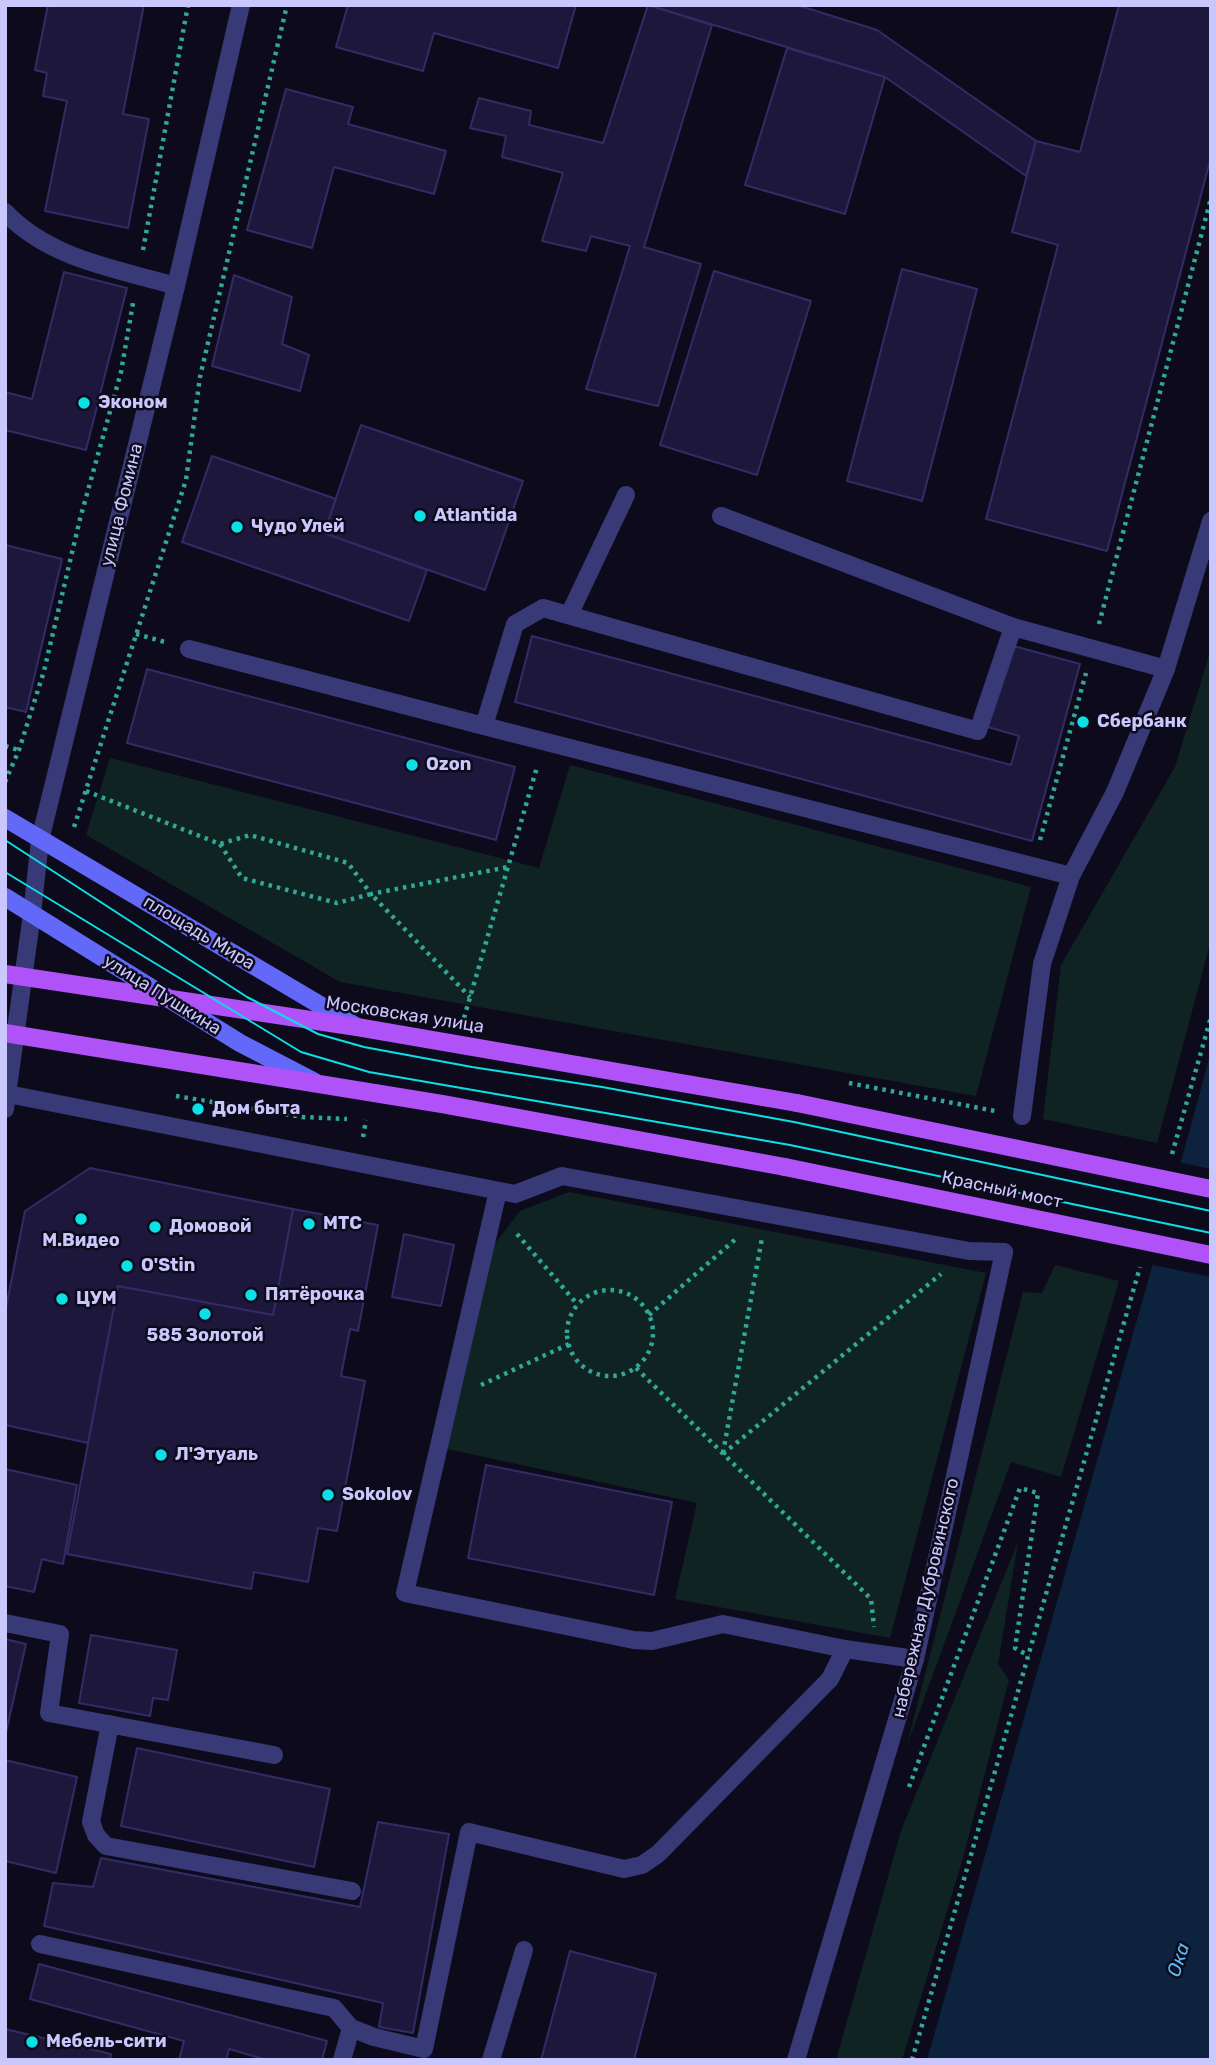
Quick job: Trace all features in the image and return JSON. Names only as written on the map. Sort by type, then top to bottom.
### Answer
[{"type":"main road","points":[[5,818],[40,840]]},
{"type":"main road","name":"площадь Мира","points":[[40,840],[357,1027]]},
{"type":"main road","name":"улица Пушкина","points":[[5,897],[240,1043],[323,1086]]},
{"type":"main road","name":"Московская улица","points":[[14,976],[357,1027],[797,1103],[1211,1189]]},
{"type":"main road","points":[[10,1034],[323,1086]]},
{"type":"main road","name":"Красный мост","points":[[323,1086],[442,1104],[785,1167],[1211,1255]]},
{"type":"street","name":"улица Фомина","points":[[7,1101],[14,976],[32,915],[40,840],[176,286],[241,5]]},
{"type":"street","points":[[5,212],[45,244],[75,257],[176,286]]},
{"type":"street","points":[[569,615],[626,495]]},
{"type":"street","points":[[721,516],[1013,627],[1166,669]]},
{"type":"street","points":[[1022,1116],[1042,964],[1071,876],[1115,792],[1166,669],[1211,521]]},
{"type":"street","points":[[484,726],[515,624],[543,608],[978,731],[1013,627]]},
{"type":"street","points":[[190,649],[1071,876]]},
{"type":"street","points":[[7,1101],[496,1199],[562,1176],[969,1251]]},
{"type":"street","points":[[496,1199],[405,1593],[634,1640],[652,1641],[723,1624],[845,1650],[915,1659]]},
{"type":"street","name":"набережная Дубровинского","points":[[796,2060],[915,1659],[1004,1252],[969,1251]]},
{"type":"street","points":[[5,1623],[60,1634],[49,1713],[275,1755]]},
{"type":"street","points":[[40,1944],[334,2008],[351,2028],[374,2037],[424,2049],[469,1832],[624,1869],[642,1866],[658,1854],[830,1679],[845,1650]]},
{"type":"street","points":[[110,1724],[91,1822],[96,1835],[106,1846],[352,1891]]},
{"type":"street","points":[[491,2060],[524,1950]]},
{"type":"street","points":[[342,2060],[351,2028]]},
{"type":"path","points":[[5,782],[19,750],[44,671],[80,519],[121,372],[188,5]]},
{"type":"path","points":[[65,855],[186,480],[200,377],[287,5]]},
{"type":"path","points":[[1032,866],[1093,649],[1211,198]]},
{"type":"path","points":[[462,1025],[544,742]]},
{"type":"path","points":[[5,746],[19,750]]},
{"type":"path","points":[[86,791],[220,844],[242,878],[337,903],[508,867]]},
{"type":"path","points":[[220,844],[250,835],[348,863],[371,894],[470,997]]},
{"type":"path","points":[[1169,1163],[1211,1017]]},
{"type":"path","points":[[496,1199],[578,1306]]},
{"type":"path","points":[[649,1315],[766,1213]]},
{"type":"path","points":[[723,1454],[766,1213]]},
{"type":"path","points":[[723,1454],[969,1251]]},
{"type":"path","points":[[912,2060],[1142,1256]]},
{"type":"path","points":[[614,1291],[629,1294],[641,1303],[649,1315],[653,1330],[652,1344],[646,1358],[636,1368],[622,1375],[607,1377],[583,1366],[574,1356],[567,1330],[578,1306],[588,1297],[614,1291]]},
{"type":"path","points":[[448,1400],[569,1343]]},
{"type":"path","points":[[636,1368],[871,1600],[877,1653]]},
{"type":"path","points":[[906,1793],[1020,1488],[1038,1493],[1015,1648],[1029,1656]]},
{"type":"green space","points":[[1211,649],[1211,940],[1157,1143],[1043,1119],[1061,965],[1175,767]]},
{"type":"green space","points":[[110,758],[539,868],[570,765],[1031,887],[976,1096],[340,982],[86,835]]},
{"type":"green space","points":[[569,1192],[986,1273],[890,1638],[675,1599],[697,1503],[443,1448],[490,1250],[520,1211]]},
{"type":"green space","points":[[1055,1265],[1119,1281],[1061,1477],[1011,1462],[907,1745],[1023,1292],[1042,1293]]},
{"type":"green space","points":[[1018,1542],[998,1664],[1009,1680],[963,1858],[902,2060],[836,2060],[901,1831]]},
{"type":"water","name":"Ока","points":[[1211,1052],[1211,2060],[927,2060],[1150,1274]]},
{"type":"pier","points":[[1177,1162],[1211,1169],[1211,1277],[1149,1264]]},
{"type":"building","points":[[48,5],[144,5],[123,114],[149,119],[128,228],[45,211],[67,101],[43,96],[47,73],[35,70]]},
{"type":"building","points":[[348,5],[576,5],[558,68],[434,33],[423,71],[336,47]]},
{"type":"building","points":[[648,5],[797,5],[877,30],[1036,141],[1026,176],[885,77]]},
{"type":"building","points":[[648,5],[712,25],[644,247],[701,264],[658,406],[586,389],[630,246],[591,236],[586,251],[542,241],[563,173],[502,157],[506,136],[470,128],[479,98],[531,111],[529,125],[603,143]]},
{"type":"building","points":[[1119,5],[1211,5],[1211,157],[1107,551],[986,519],[1058,245],[1012,232],[1036,141],[1080,152]]},
{"type":"building","points":[[787,48],[885,77],[845,214],[745,185]]},
{"type":"building","points":[[286,89],[353,107],[348,124],[446,151],[434,194],[334,167],[312,248],[247,230]]},
{"type":"building","points":[[902,269],[977,289],[922,501],[847,481]]},
{"type":"building","points":[[714,271],[811,301],[757,475],[660,445]]},
{"type":"building","points":[[64,272],[127,288],[86,450],[5,430],[5,392],[32,399]]},
{"type":"building","points":[[234,275],[292,297],[282,344],[309,355],[300,391],[212,366]]},
{"type":"building","name":"Atlantida","points":[[361,425],[523,481],[485,590],[324,533]]},
{"type":"building","points":[[212,456],[336,499],[324,533],[427,570],[409,621],[182,542]]},
{"type":"building","points":[[5,545],[62,559],[26,712],[5,707]]},
{"type":"building","points":[[532,636],[1011,765],[1019,736],[988,727],[1010,645],[1080,664],[1032,841],[515,702]]},
{"type":"building","points":[[147,669],[515,767],[496,840],[127,743]]},
{"type":"building","name":"ЦУМ","points":[[90,1168],[293,1209],[273,1315],[118,1286],[88,1443],[5,1425],[5,1313],[25,1211]]},
{"type":"building","points":[[293,1209],[378,1225],[358,1331],[350,1329],[341,1376],[365,1381],[337,1531],[318,1528],[308,1582],[254,1572],[251,1589],[67,1554],[118,1286],[273,1315]]},
{"type":"building","points":[[404,1234],[454,1245],[441,1306],[392,1297]]},
{"type":"building","points":[[486,1465],[672,1502],[654,1595],[468,1558]]},
{"type":"building","points":[[5,1469],[77,1485],[63,1564],[42,1559],[34,1592],[5,1586]]},
{"type":"building","points":[[91,1635],[177,1650],[168,1700],[153,1698],[150,1716],[79,1703]]},
{"type":"building","points":[[5,1639],[26,1644],[5,1737]]},
{"type":"building","points":[[137,1748],[330,1789],[314,1867],[121,1826]]},
{"type":"building","points":[[5,1760],[77,1777],[56,1873],[5,1861]]},
{"type":"building","points":[[378,1822],[449,1834],[413,2033],[379,2027],[383,2003],[44,1926],[53,1883],[93,1887],[101,1858],[360,1907]]},
{"type":"building","points":[[570,1951],[656,1974],[634,2060],[541,2060]]},
{"type":"building","points":[[39,1964],[327,2041],[322,2060],[267,2060],[229,2049],[226,2060],[179,2060],[184,2041],[30,1999]]},
{"type":"building","name":"Мебель-сити","points":[[5,2029],[111,2054],[110,2060],[5,2060]]},
{"type":"tram line","points":[[5,840],[247,997],[318,1034],[364,1047],[472,1067],[602,1087],[794,1122],[1211,1211]]},
{"type":"tram line","points":[[5,872],[301,1052],[369,1072],[790,1145],[1211,1233]]},
{"type":"place","name":"Эконом","points":[[84,403]]},
{"type":"place","name":"Atlantida","points":[[420,516]]},
{"type":"place","name":"Чудо Улей","points":[[237,527]]},
{"type":"place","name":"Сбербанк","points":[[1083,722]]},
{"type":"place","name":"Ozon","points":[[412,765]]},
{"type":"place","name":"Дом быта","points":[[198,1109]]},
{"type":"place","name":"М.Видео","points":[[81,1219]]},
{"type":"place","name":"МТС","points":[[309,1224]]},
{"type":"place","name":"Домовой","points":[[155,1227]]},
{"type":"place","name":"O'Stin","points":[[127,1266]]},
{"type":"place","name":"Пятёрочка","points":[[251,1295]]},
{"type":"place","name":"ЦУМ","points":[[62,1299]]},
{"type":"place","name":"585 Золотой","points":[[205,1314]]},
{"type":"place","name":"Л'Этуаль","points":[[161,1455]]},
{"type":"place","name":"Sokolov","points":[[328,1495]]},
{"type":"place","name":"Мебель-сити","points":[[32,2042]]}]
